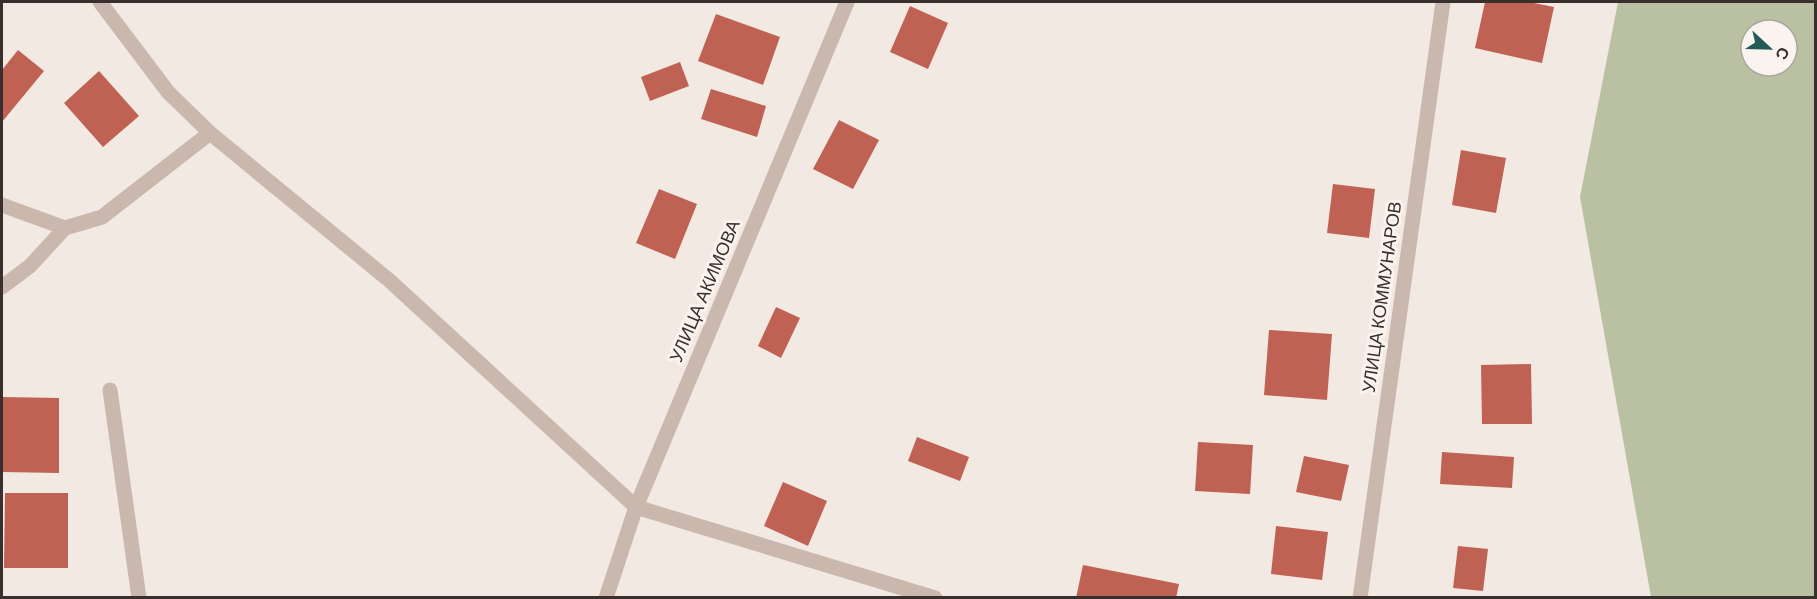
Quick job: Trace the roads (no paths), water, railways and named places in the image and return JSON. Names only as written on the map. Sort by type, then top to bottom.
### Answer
[{"type":"street","points":[[100,2],[168,92],[210,133],[390,281],[636,507],[934,597]]},
{"type":"street","name":"УЛИЦА АКИМОВА","points":[[606,597],[636,507],[847,2]]},
{"type":"street","name":"УЛИЦА КОММУНАРОВ","points":[[1360,597],[1443,2]]},
{"type":"street","points":[[2,287],[30,266],[65,228],[102,217],[210,133]]},
{"type":"street","points":[[2,205],[65,228]]},
{"type":"street","points":[[110,390],[139,597]]}]
